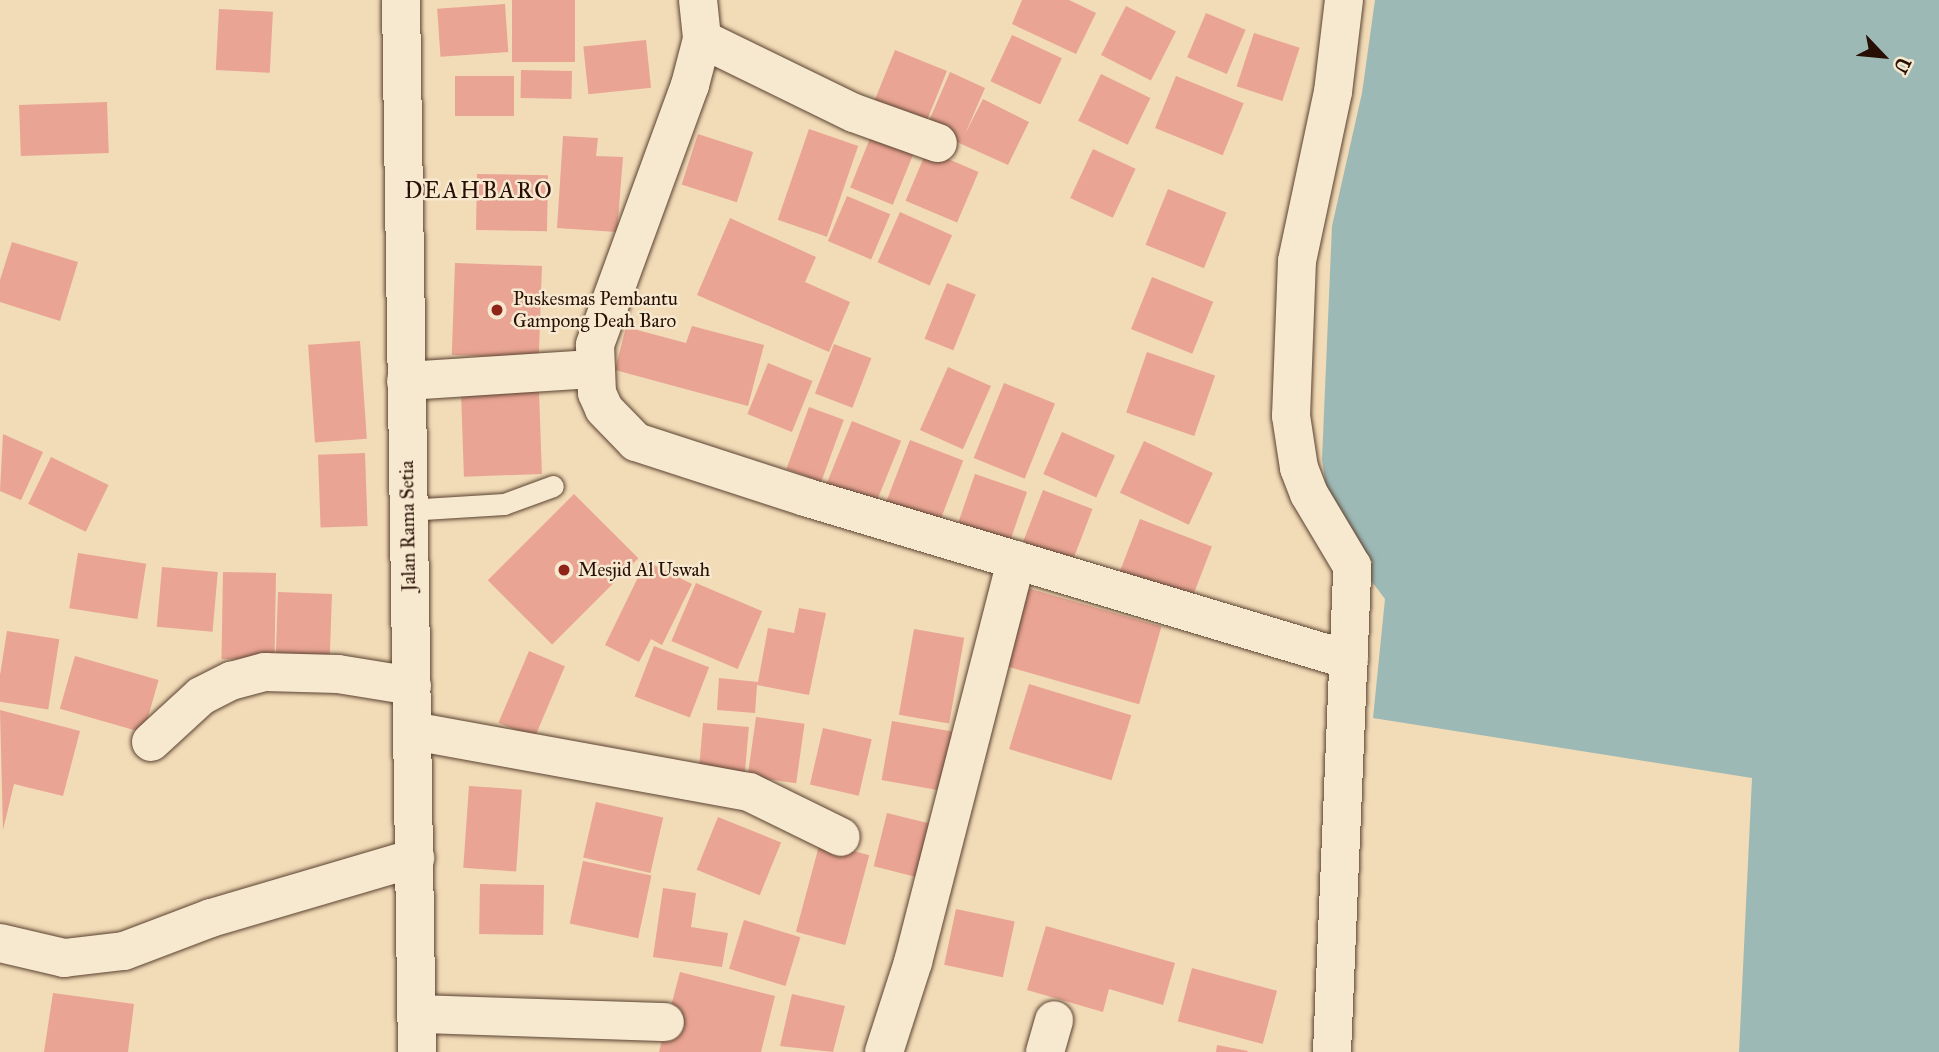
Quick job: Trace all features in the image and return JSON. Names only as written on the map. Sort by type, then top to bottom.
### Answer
[{"type":"street","name":"Jalan Rama Setia","points":[[401,0],[407,510],[420,1014],[417,1052]]},
{"type":"street","points":[[698,0],[702,39],[675,131],[595,345],[593,369],[604,409],[636,442],[1349,660]]},
{"type":"street","points":[[1332,1052],[1352,566],[1309,494],[1299,468],[1291,416],[1297,261],[1333,92],[1344,0]]},
{"type":"street","points":[[702,39],[854,113],[938,142]]},
{"type":"street","points":[[406,382],[593,369]]},
{"type":"street","points":[[884,1052],[913,962],[1016,560]]},
{"type":"street","points":[[151,742],[201,696],[232,681],[265,672],[338,674],[412,686]]},
{"type":"street","points":[[413,731],[749,792],[841,837]]},
{"type":"street","points":[[0,943],[64,958],[124,951],[211,918],[415,858]]},
{"type":"street","points":[[420,1014],[665,1022]]},
{"type":"lane","points":[[407,510],[504,504],[553,486]]},
{"type":"water","points":[[1375,0],[1939,0],[1939,1052],[1739,1052],[1752,778],[1373,718],[1385,599],[1332,529],[1322,459],[1332,226],[1362,93]]},
{"type":"building","points":[[512,0],[575,0],[575,62],[512,62]]},
{"type":"building","points":[[1022,0],[1069,0],[1096,13],[1076,54],[1012,24]]},
{"type":"building","points":[[505,4],[508,52],[441,57],[437,9]]},
{"type":"building","points":[[1126,6],[1176,31],[1151,80],[1101,55]]},
{"type":"building","points":[[219,9],[273,12],[270,73],[216,70]]},
{"type":"building","points":[[1206,13],[1246,30],[1227,74],[1187,57]]},
{"type":"building","points":[[1254,33],[1300,48],[1282,101],[1237,86]]},
{"type":"building","points":[[1012,35],[1062,58],[1040,104],[990,81]]},
{"type":"building","points":[[646,40],[651,88],[588,94],[583,47]]},
{"type":"building","points":[[895,50],[947,71],[925,125],[873,104]]},
{"type":"building","points":[[521,70],[572,71],[572,99],[521,98]]},
{"type":"building","points":[[950,72],[985,88],[965,134],[983,99],[1029,122],[1008,165],[926,128]]},
{"type":"building","points":[[1101,74],[1150,98],[1128,145],[1078,121]]},
{"type":"building","points":[[455,76],[514,76],[514,116],[455,116]]},
{"type":"building","points":[[1176,76],[1244,103],[1223,155],[1155,128]]},
{"type":"building","points":[[107,102],[109,153],[21,156],[19,105]]},
{"type":"building","points":[[809,129],[858,146],[827,237],[778,220]]},
{"type":"building","points":[[873,131],[916,148],[893,205],[850,188]]},
{"type":"building","points":[[698,134],[753,152],[737,202],[682,184]]},
{"type":"building","points":[[563,136],[598,138],[596,156],[623,157],[617,232],[557,228]]},
{"type":"building","points":[[1093,149],[1136,169],[1113,218],[1070,198]]},
{"type":"building","points":[[927,150],[979,172],[957,223],[906,201]]},
{"type":"building","points":[[477,174],[548,175],[547,231],[476,230]]},
{"type":"building","points":[[1168,189],[1226,213],[1204,268],[1146,245]]},
{"type":"building","points":[[847,196],[890,214],[871,259],[828,241]]},
{"type":"building","points":[[900,212],[952,235],[930,285],[878,262]]},
{"type":"building","points":[[730,218],[816,257],[805,282],[850,302],[829,352],[697,295]]},
{"type":"building","points":[[12,242],[78,262],[60,321],[0,302],[0,280]]},
{"type":"building","name":"Puskesmas Pembantu Gampong Deah Baro","points":[[455,263],[542,266],[539,358],[452,355]]},
{"type":"building","points":[[1152,277],[1213,302],[1192,354],[1131,329]]},
{"type":"building","points":[[947,283],[976,295],[953,350],[925,339]]},
{"type":"building","points":[[692,326],[764,345],[748,406],[615,370],[626,327],[686,343]]},
{"type":"building","points":[[360,341],[367,439],[315,442],[308,345]]},
{"type":"building","points":[[834,344],[871,358],[852,408],[815,393]]},
{"type":"building","points":[[1147,352],[1215,375],[1194,436],[1126,413]]},
{"type":"building","points":[[768,363],[813,381],[792,432],[747,414]]},
{"type":"building","points":[[948,367],[991,386],[963,449],[920,430]]},
{"type":"building","points":[[1004,383],[1055,404],[1025,479],[974,458]]},
{"type":"building","points":[[539,391],[542,474],[464,477],[461,394]]},
{"type":"building","points":[[809,407],[844,420],[821,482],[786,469]]},
{"type":"building","points":[[852,421],[901,441],[875,505],[826,485]]},
{"type":"building","points":[[1062,432],[1115,456],[1096,498],[1043,474]]},
{"type":"building","points":[[3,434],[43,452],[21,500],[0,491]]},
{"type":"building","points":[[910,440],[963,460],[940,522],[886,502]]},
{"type":"building","points":[[1144,441],[1213,473],[1189,525],[1120,493]]},
{"type":"building","points":[[365,453],[368,526],[321,528],[318,455]]},
{"type":"building","points":[[51,457],[109,485],[86,532],[28,504]]},
{"type":"building","points":[[975,474],[1027,492],[1009,543],[957,525]]},
{"type":"building","points":[[1043,490],[1092,509],[1072,562],[1023,543]]},
{"type":"building","name":"Mesjid Al Uswah","points":[[574,494],[638,558],[552,645],[488,580]]},
{"type":"building","points":[[1140,519],[1212,547],[1190,604],[1118,576]]},
{"type":"building","points":[[78,553],[146,564],[137,619],[69,608]]},
{"type":"building","points":[[646,561],[692,584],[662,645],[651,639],[639,662],[605,645]]},
{"type":"building","points":[[162,567],[218,572],[213,632],[157,627]]},
{"type":"building","points":[[223,572],[276,573],[274,660],[221,659]]},
{"type":"building","points":[[696,583],[762,611],[738,669],[671,641]]},
{"type":"building","points":[[1024,587],[1161,626],[1139,704],[1002,665]]},
{"type":"building","points":[[278,592],[332,594],[330,660],[276,658]]},
{"type":"building","points":[[799,608],[826,613],[809,695],[757,685],[755,713],[717,710],[719,678],[758,682],[768,628],[794,633]]},
{"type":"building","points":[[914,629],[964,638],[949,724],[899,715]]},
{"type":"building","points":[[7,631],[59,639],[48,709],[0,702],[0,675]]},
{"type":"building","points":[[654,646],[709,667],[690,718],[635,696]]},
{"type":"building","points":[[529,651],[565,666],[534,738],[499,723]]},
{"type":"building","points":[[75,656],[159,680],[143,733],[60,709]]},
{"type":"building","points":[[1029,684],[1131,715],[1111,780],[1009,749]]},
{"type":"building","points":[[0,710],[80,731],[63,796],[14,784],[3,830]]},
{"type":"building","points":[[756,717],[805,724],[796,783],[748,776]]},
{"type":"building","points":[[892,721],[952,732],[942,791],[882,780]]},
{"type":"building","points":[[703,723],[749,727],[744,781],[698,777]]},
{"type":"building","points":[[823,728],[872,739],[859,796],[810,785]]},
{"type":"building","points":[[469,786],[522,790],[516,871],[463,868]]},
{"type":"building","points":[[596,802],[663,818],[650,873],[583,858]]},
{"type":"building","points":[[887,813],[935,825],[921,878],[874,866]]},
{"type":"building","points":[[718,817],[781,842],[760,895],[697,870]]},
{"type":"building","points":[[820,842],[869,855],[845,945],[796,932]]},
{"type":"building","points":[[583,861],[651,876],[638,938],[570,924]]},
{"type":"building","points":[[480,884],[544,885],[543,935],[479,934]]},
{"type":"building","points":[[663,888],[696,893],[691,927],[728,933],[722,967],[653,957]]},
{"type":"building","points":[[956,909],[1015,921],[1003,977],[944,965]]},
{"type":"building","points":[[744,920],[800,937],[786,986],[729,969]]},
{"type":"building","points":[[1046,926],[1175,963],[1163,1005],[1109,989],[1103,1012],[1027,990]]},
{"type":"building","points":[[1192,968],[1277,991],[1263,1044],[1178,1021]]},
{"type":"building","points":[[680,972],[775,996],[761,1052],[659,1052]]},
{"type":"building","points":[[53,993],[134,1004],[128,1052],[44,1052]]},
{"type":"building","points":[[792,994],[845,1006],[833,1052],[780,1046]]},
{"type":"building","points":[[1217,1045],[1248,1051],[1216,1052]]},
{"type":"place","name":"Puskesmas Pembantu Gampong Deah Baro","points":[[497,310]]},
{"type":"place","name":"Mesjid Al Uswah","points":[[564,570]]},
{"type":"district","name":"DEAHBARO","points":[[479,190]]}]
